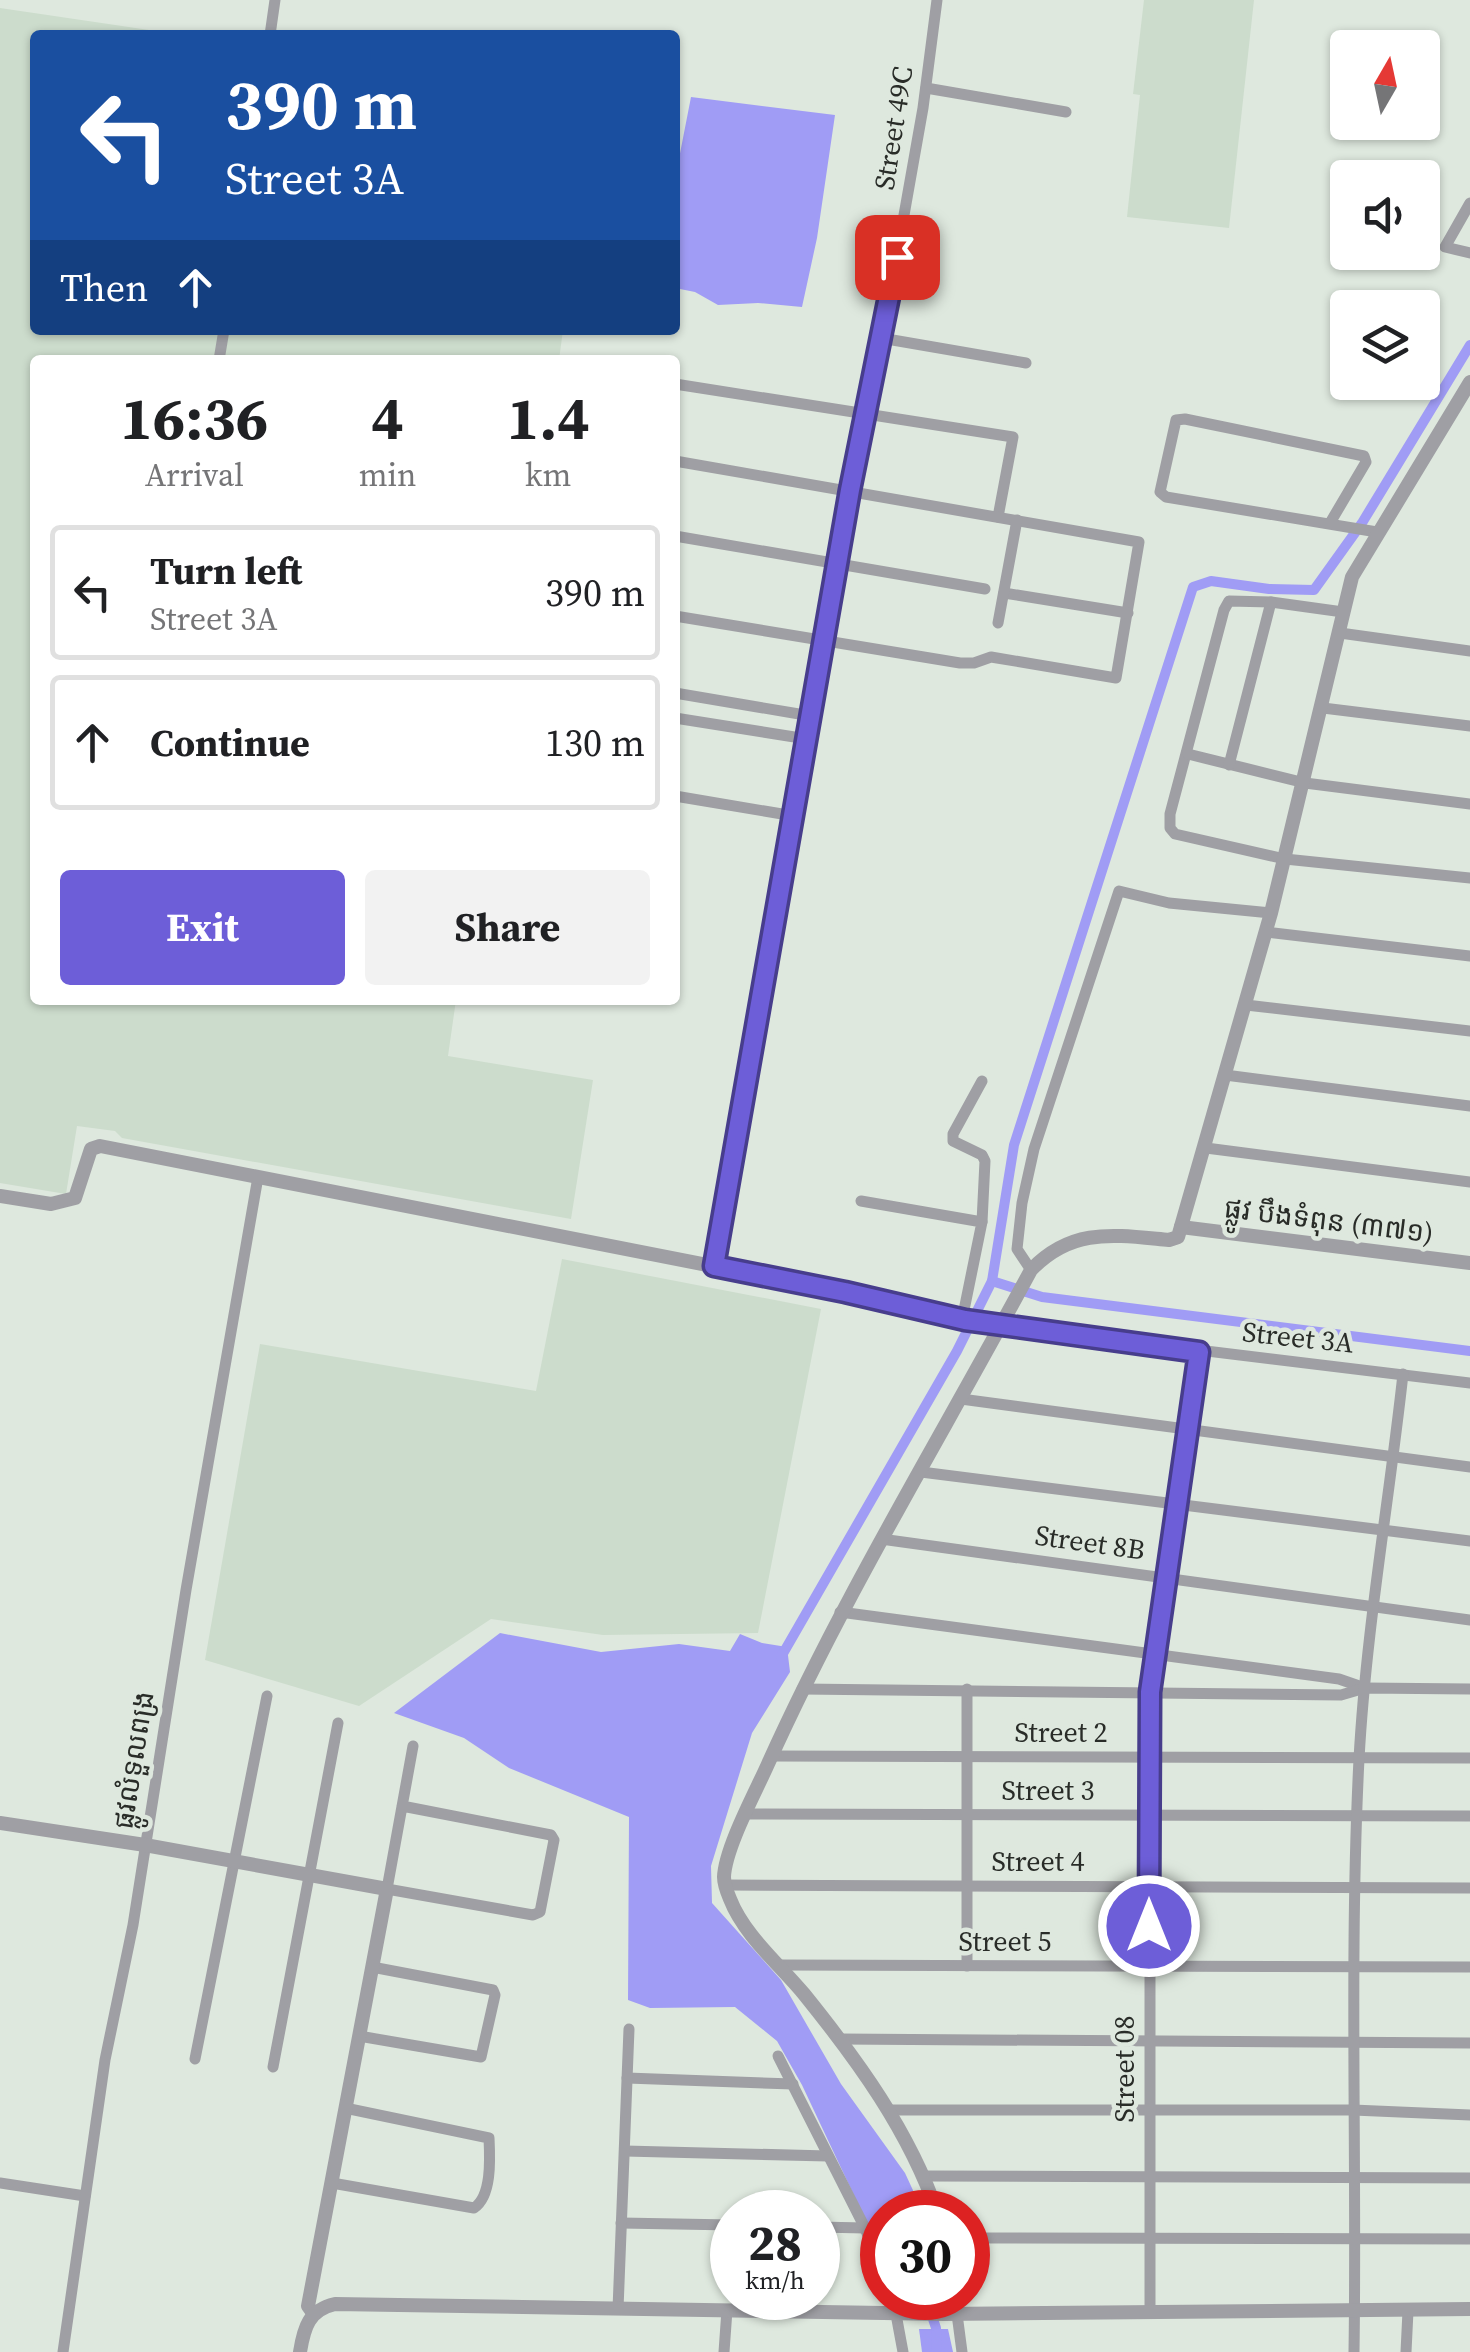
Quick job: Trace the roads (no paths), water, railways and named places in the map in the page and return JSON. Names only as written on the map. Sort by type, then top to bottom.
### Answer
[{"type":"street","points":[[271,30],[275,0]]},
{"type":"street","name":"Street 49C","points":[[714,1266],[850,490],[926,88],[937,0]]},
{"type":"street","points":[[926,88],[1066,112]]},
{"type":"street","points":[[1470,203],[1446,247],[1470,253]]},
{"type":"street","points":[[881,338],[1026,363]]},
{"type":"street","points":[[930,2190],[888,2110],[840,2039],[746,1927],[732,1905],[726,1870],[745,1814],[840,1612],[1031,1270],[1046,1254],[1086,1236],[1169,1240],[1178,1237],[1266,932],[1352,578],[1373,531],[1470,382]]},
{"type":"street","points":[[680,385],[1013,437],[998,516]]},
{"type":"street","points":[[1334,524],[1366,462],[1364,456],[1176,420],[1160,492],[1166,497],[1373,531]]},
{"type":"street","points":[[680,462],[1139,542],[1116,678],[991,657],[960,663],[680,617]]},
{"type":"street","points":[[998,623],[1017,520]]},
{"type":"street","points":[[680,537],[985,589]]},
{"type":"street","points":[[1004,593],[1128,612]]},
{"type":"street","points":[[1343,612],[1230,600],[1224,610],[1170,814],[1170,828],[1175,834],[1285,859],[1470,878]]},
{"type":"street","points":[[1229,765],[1271,602]]},
{"type":"street","points":[[1340,634],[1470,651]]},
{"type":"street","points":[[680,694],[811,716]]},
{"type":"street","points":[[1322,708],[1470,726]]},
{"type":"street","points":[[680,719],[807,739]]},
{"type":"street","points":[[1188,754],[1304,783],[1470,804]]},
{"type":"street","points":[[680,797],[794,816]]},
{"type":"street","points":[[1031,1270],[1016,1249],[1034,1149],[1119,890],[1169,903],[1271,913]]},
{"type":"street","points":[[1266,932],[1470,956]]},
{"type":"street","points":[[1246,1005],[1470,1031]]},
{"type":"street","points":[[1225,1075],[1470,1106]]},
{"type":"street","points":[[969,1321],[986,1160],[953,1140],[953,1134],[982,1081]]},
{"type":"street","points":[[0,1196],[51,1204],[76,1198],[91,1148],[96,1146],[1001,1326]]},
{"type":"street","points":[[1206,1148],[1470,1182]]},
{"type":"street","name":"ផ្លូវលំទួលពង្រ","points":[[63,2352],[105,2060],[133,1924],[258,1176]]},
{"type":"street","points":[[862,1201],[982,1222]]},
{"type":"street","name":"ផ្លូវ បឹងទំពុន (៣៧១)","points":[[1182,1227],[1470,1263]]},
{"type":"street","name":"Street 3A","points":[[1001,1326],[1470,1383]]},
{"type":"street","name":"Street 08","points":[[1150,2310],[1150,1692],[1199,1352]]},
{"type":"street","points":[[1354,2352],[1353,2041],[1359,1758],[1404,1374]]},
{"type":"street","points":[[962,1399],[1470,1467]]},
{"type":"street","points":[[921,1472],[1470,1541]]},
{"type":"street","name":"Street 8B","points":[[880,1539],[1470,1620]]},
{"type":"street","points":[[840,1612],[1339,1679],[1365,1688]]},
{"type":"street","points":[[802,1690],[1341,1694],[1365,1688],[1470,1689]]},
{"type":"street","points":[[967,1966],[968,1689]]},
{"type":"street","points":[[196,2059],[267,1696]]},
{"type":"street","points":[[272,2068],[338,1723]]},
{"type":"street","points":[[313,2314],[308,2306],[413,1746]]},
{"type":"street","name":"Street 2","points":[[772,1756],[1470,1758]]},
{"type":"street","points":[[0,1824],[540,1912],[554,1840],[547,1832],[402,1806]]},
{"type":"street","name":"Street 3","points":[[745,1814],[1470,1816]]},
{"type":"street","name":"Street 4","points":[[726,1886],[1470,1888]]},
{"type":"street","name":"Street 5","points":[[780,1965],[1470,1968]]},
{"type":"street","points":[[359,2036],[481,2057],[495,1995],[492,1990],[372,1967]]},
{"type":"street","points":[[618,2309],[630,2029]]},
{"type":"street","points":[[840,2039],[1470,2042]]},
{"type":"street","points":[[778,2056],[860,2218]]},
{"type":"street","points":[[627,2078],[793,2084]]},
{"type":"street","points":[[332,2183],[474,2208],[482,2203],[486,2193],[489,2138],[345,2108]]},
{"type":"street","points":[[888,2110],[1354,2110],[1470,2115]]},
{"type":"street","points":[[624,2151],[828,2156]]},
{"type":"street","points":[[925,2176],[1470,2178]]},
{"type":"street","points":[[0,2183],[84,2196]]},
{"type":"street","points":[[621,2223],[710,2225]]},
{"type":"street","points":[[990,2238],[1470,2240]]},
{"type":"street","points":[[300,2352],[306,2325],[313,2314],[335,2304],[710,2310]]},
{"type":"street","points":[[990,2313],[1470,2309]]},
{"type":"street","points":[[1406,2352],[1408,2311]]},
{"type":"street","points":[[724,2352],[726,2320]]},
{"type":"street","points":[[902,2352],[905,2320]]},
{"type":"street","points":[[953,2320],[962,2352]]},
{"type":"waterway","points":[[781,1657],[957,1351],[992,1281],[1014,1145],[1193,587],[1211,581],[1314,590],[1362,523],[1470,345]]},
{"type":"waterway","points":[[992,1281],[1042,1297],[1470,1351]]},
{"type":"waterway","points":[[933,2320],[937,2352]]}]
